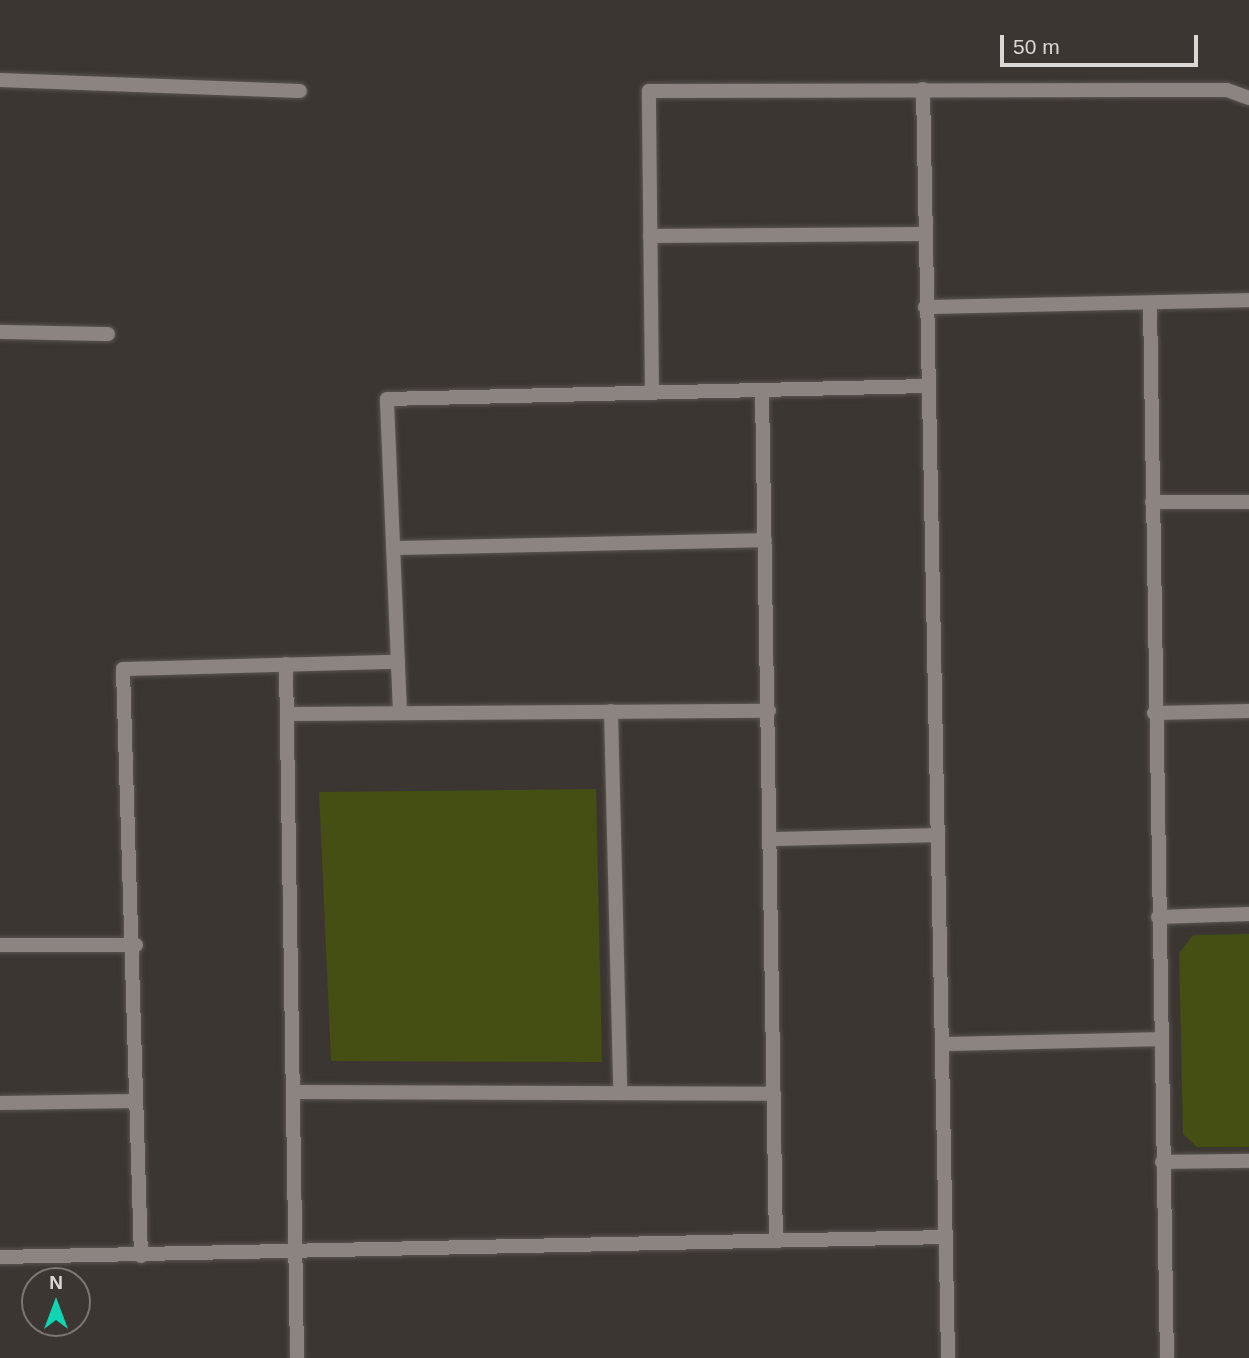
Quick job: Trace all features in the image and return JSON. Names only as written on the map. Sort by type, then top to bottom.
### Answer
[{"type":"street","points":[[0,80],[300,91]]},
{"type":"street","points":[[923,89],[923,234],[934,835],[943,1044],[948,1358]]},
{"type":"street","points":[[652,393],[649,91],[1227,90],[1249,98]]},
{"type":"street","points":[[650,236],[923,234]]},
{"type":"street","points":[[925,307],[1249,300]]},
{"type":"street","points":[[1150,304],[1159,1039],[1167,1358]]},
{"type":"street","points":[[0,332],[108,334]]},
{"type":"street","points":[[400,712],[387,399],[926,386]]},
{"type":"street","points":[[762,391],[773,839],[776,1241]]},
{"type":"street","points":[[1152,502],[1249,502]]},
{"type":"street","points":[[393,548],[765,540]]},
{"type":"street","points":[[141,1256],[136,1101],[136,945],[124,669],[398,662]]},
{"type":"street","points":[[286,664],[289,714],[297,1358]]},
{"type":"street","points":[[611,711],[620,1090]]},
{"type":"street","points":[[1154,713],[1249,711]]},
{"type":"street","points":[[289,714],[769,712]]},
{"type":"street","points":[[773,839],[934,835]]},
{"type":"street","points":[[1158,917],[1249,914]]},
{"type":"street","points":[[0,946],[136,945]]},
{"type":"street","points":[[943,1044],[1159,1039]]},
{"type":"street","points":[[293,1092],[620,1090],[774,1094]]},
{"type":"street","points":[[0,1103],[136,1101]]},
{"type":"street","points":[[1162,1162],[1249,1161]]},
{"type":"street","points":[[0,1257],[946,1237]]},
{"type":"green space","points":[[596,789],[602,1062],[331,1061],[319,792]]},
{"type":"green space","points":[[1249,934],[1249,1147],[1197,1147],[1183,1134],[1179,953],[1193,935]]}]
